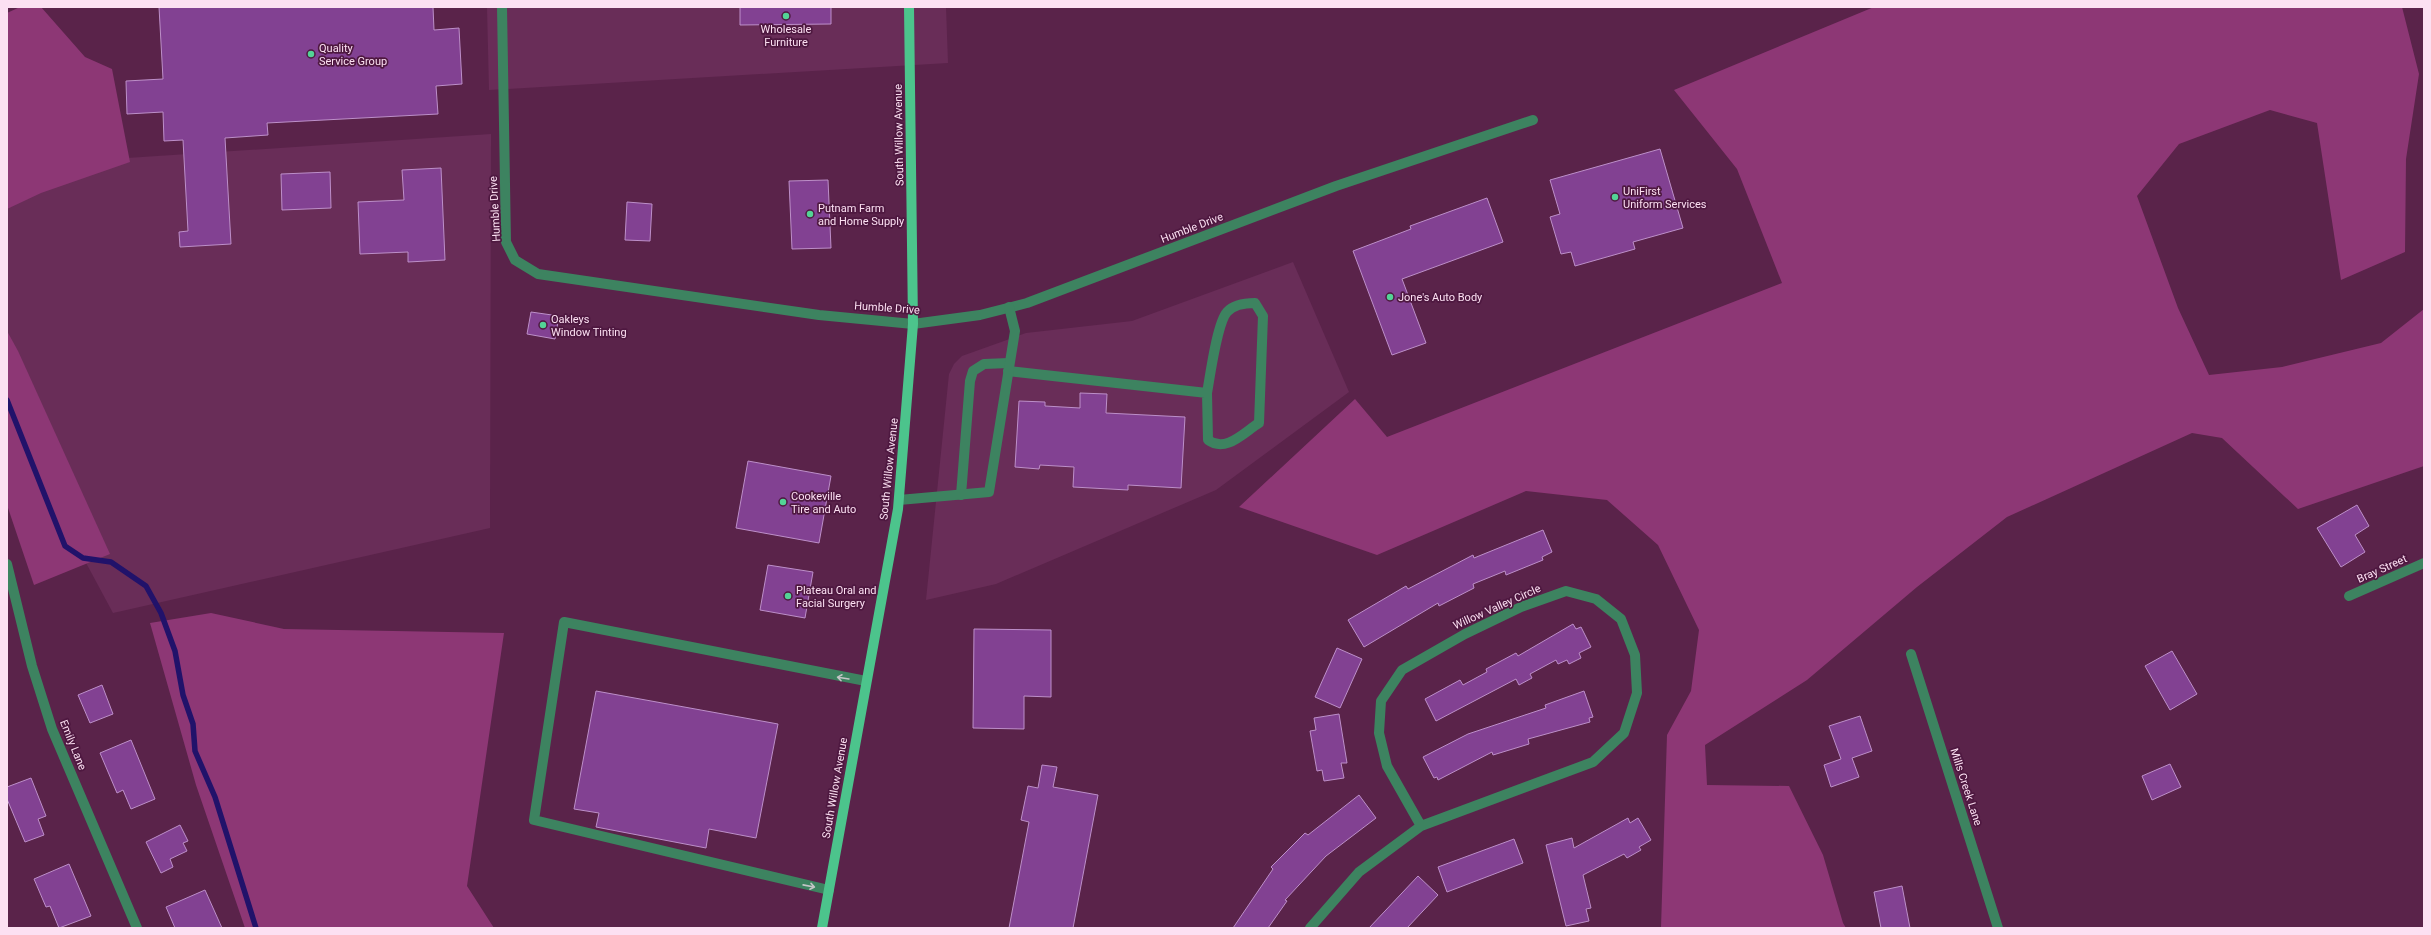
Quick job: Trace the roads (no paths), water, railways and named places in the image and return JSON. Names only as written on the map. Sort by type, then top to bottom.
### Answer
[{"type":"main road","name":"South Willow Avenue","points":[[822,928],[899,500],[913,324],[909,7]]},
{"type":"street","name":"Humble Drive","points":[[502,7],[506,242],[514,260],[538,274],[819,315],[913,324],[980,315],[1009,307],[1336,186],[1533,120]]},
{"type":"street","points":[[1242,303],[1255,303],[1263,316],[1259,423],[1227,445],[1216,445],[1208,440],[1207,394],[1219,333],[1226,312],[1242,303]]},
{"type":"street","points":[[899,500],[989,492],[1015,331],[1009,307]]},
{"type":"street","points":[[961,495],[970,381],[973,370],[984,364],[1207,394]]},
{"type":"street","name":"Bray Street","points":[[2349,596],[2424,563]]},
{"type":"street","name":"Emily Lane","points":[[7,564],[32,666],[52,729],[138,928]]},
{"type":"street","name":"Willow Valley Circle","points":[[1310,928],[1359,872],[1420,826],[1593,762],[1624,733],[1637,693],[1635,655],[1621,619],[1596,599],[1566,591],[1521,608],[1465,634],[1402,670],[1381,701],[1379,733],[1387,766],[1420,826]]},
{"type":"street","points":[[829,890],[788,882],[534,820],[564,622],[713,650],[820,674],[866,681]]},
{"type":"street","name":"Mills Creek Lane","points":[[1911,654],[1998,928]]},
{"type":"waterway","points":[[7,400],[65,546],[83,558],[111,562],[146,586],[161,613],[175,651],[183,695],[193,724],[195,751],[215,797],[256,928]]},
{"type":"place","name":"Wholesale Furniture","points":[[786,16]]},
{"type":"place","name":"Quality Service Group","points":[[311,54]]},
{"type":"place","name":"UniFirst Uniform Services","points":[[1615,197]]},
{"type":"place","name":"Putnam Farm and Home Supply","points":[[810,214]]},
{"type":"place","name":"Jone's Auto Body","points":[[1390,297]]},
{"type":"place","name":"Oakleys Window Tinting","points":[[543,325]]},
{"type":"place","name":"Cookeville Tire and Auto","points":[[783,502]]},
{"type":"place","name":"Plateau Oral and Facial Surgery","points":[[788,596]]}]
